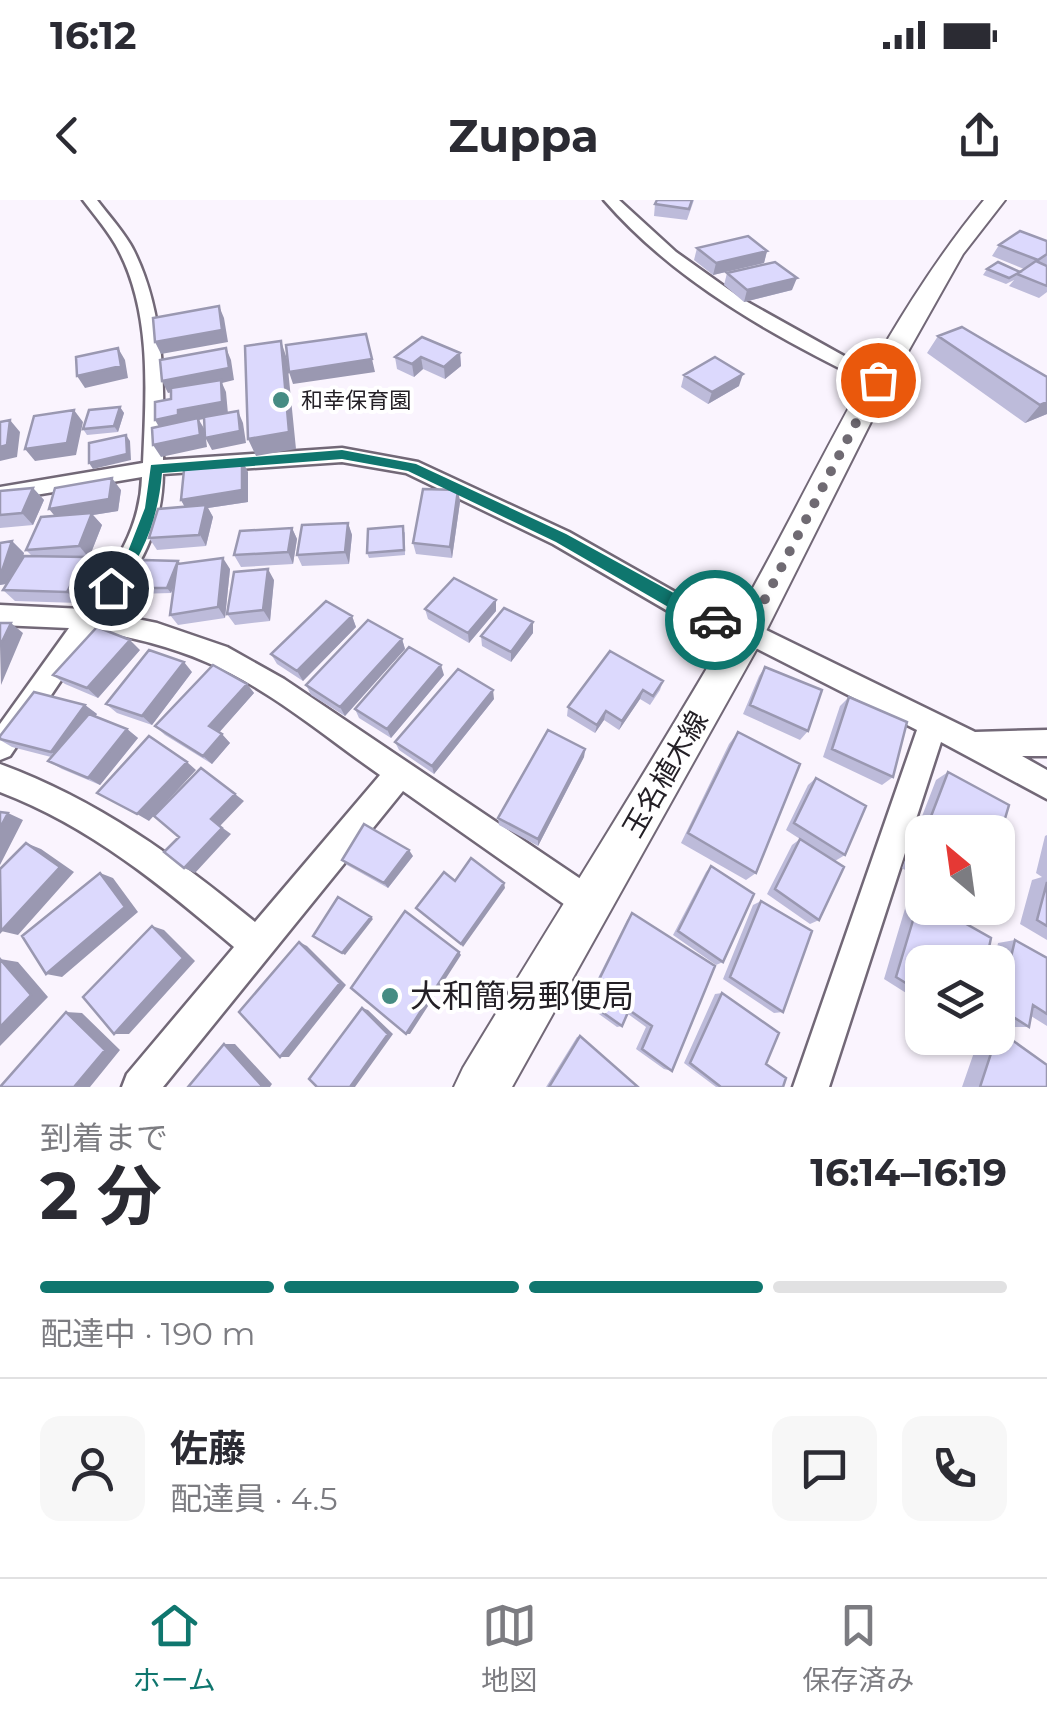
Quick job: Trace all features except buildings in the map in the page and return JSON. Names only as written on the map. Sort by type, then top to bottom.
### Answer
[{"type":"main road","name":"玉名植木線","points":[[482,1087],[748,632],[878,380],[953,252],[995,200]]},
{"type":"street","points":[[0,747],[134,556],[152,508],[155,390],[147,307],[126,250],[90,200]]},
{"type":"street","points":[[611,200],[678,260],[754,316],[808,348],[878,380]]},
{"type":"street","points":[[0,494],[155,468],[342,455],[411,468],[561,538],[676,604],[748,632],[1047,785]]},
{"type":"street","points":[[0,615],[88,619],[158,633],[218,655],[275,687],[589,903]]},
{"type":"street","points":[[812,1087],[933,724]]},
{"type":"street","points":[[972,744],[1047,743]]},
{"type":"street","points":[[140,1087],[401,772]]},
{"type":"street","points":[[0,778],[48,794],[152,856],[256,946]]},
{"type":"way so far","points":[[715,620],[748,632],[878,380]]},
{"type":"place","name":"和幸保育園","points":[[281,400]]},
{"type":"place","name":"大和簡易郵便局","points":[[390,996]]},
{"type":"route","points":[[111,588],[134,556],[152,508],[155,468],[342,455],[411,468],[561,538],[676,604],[715,620]]}]
